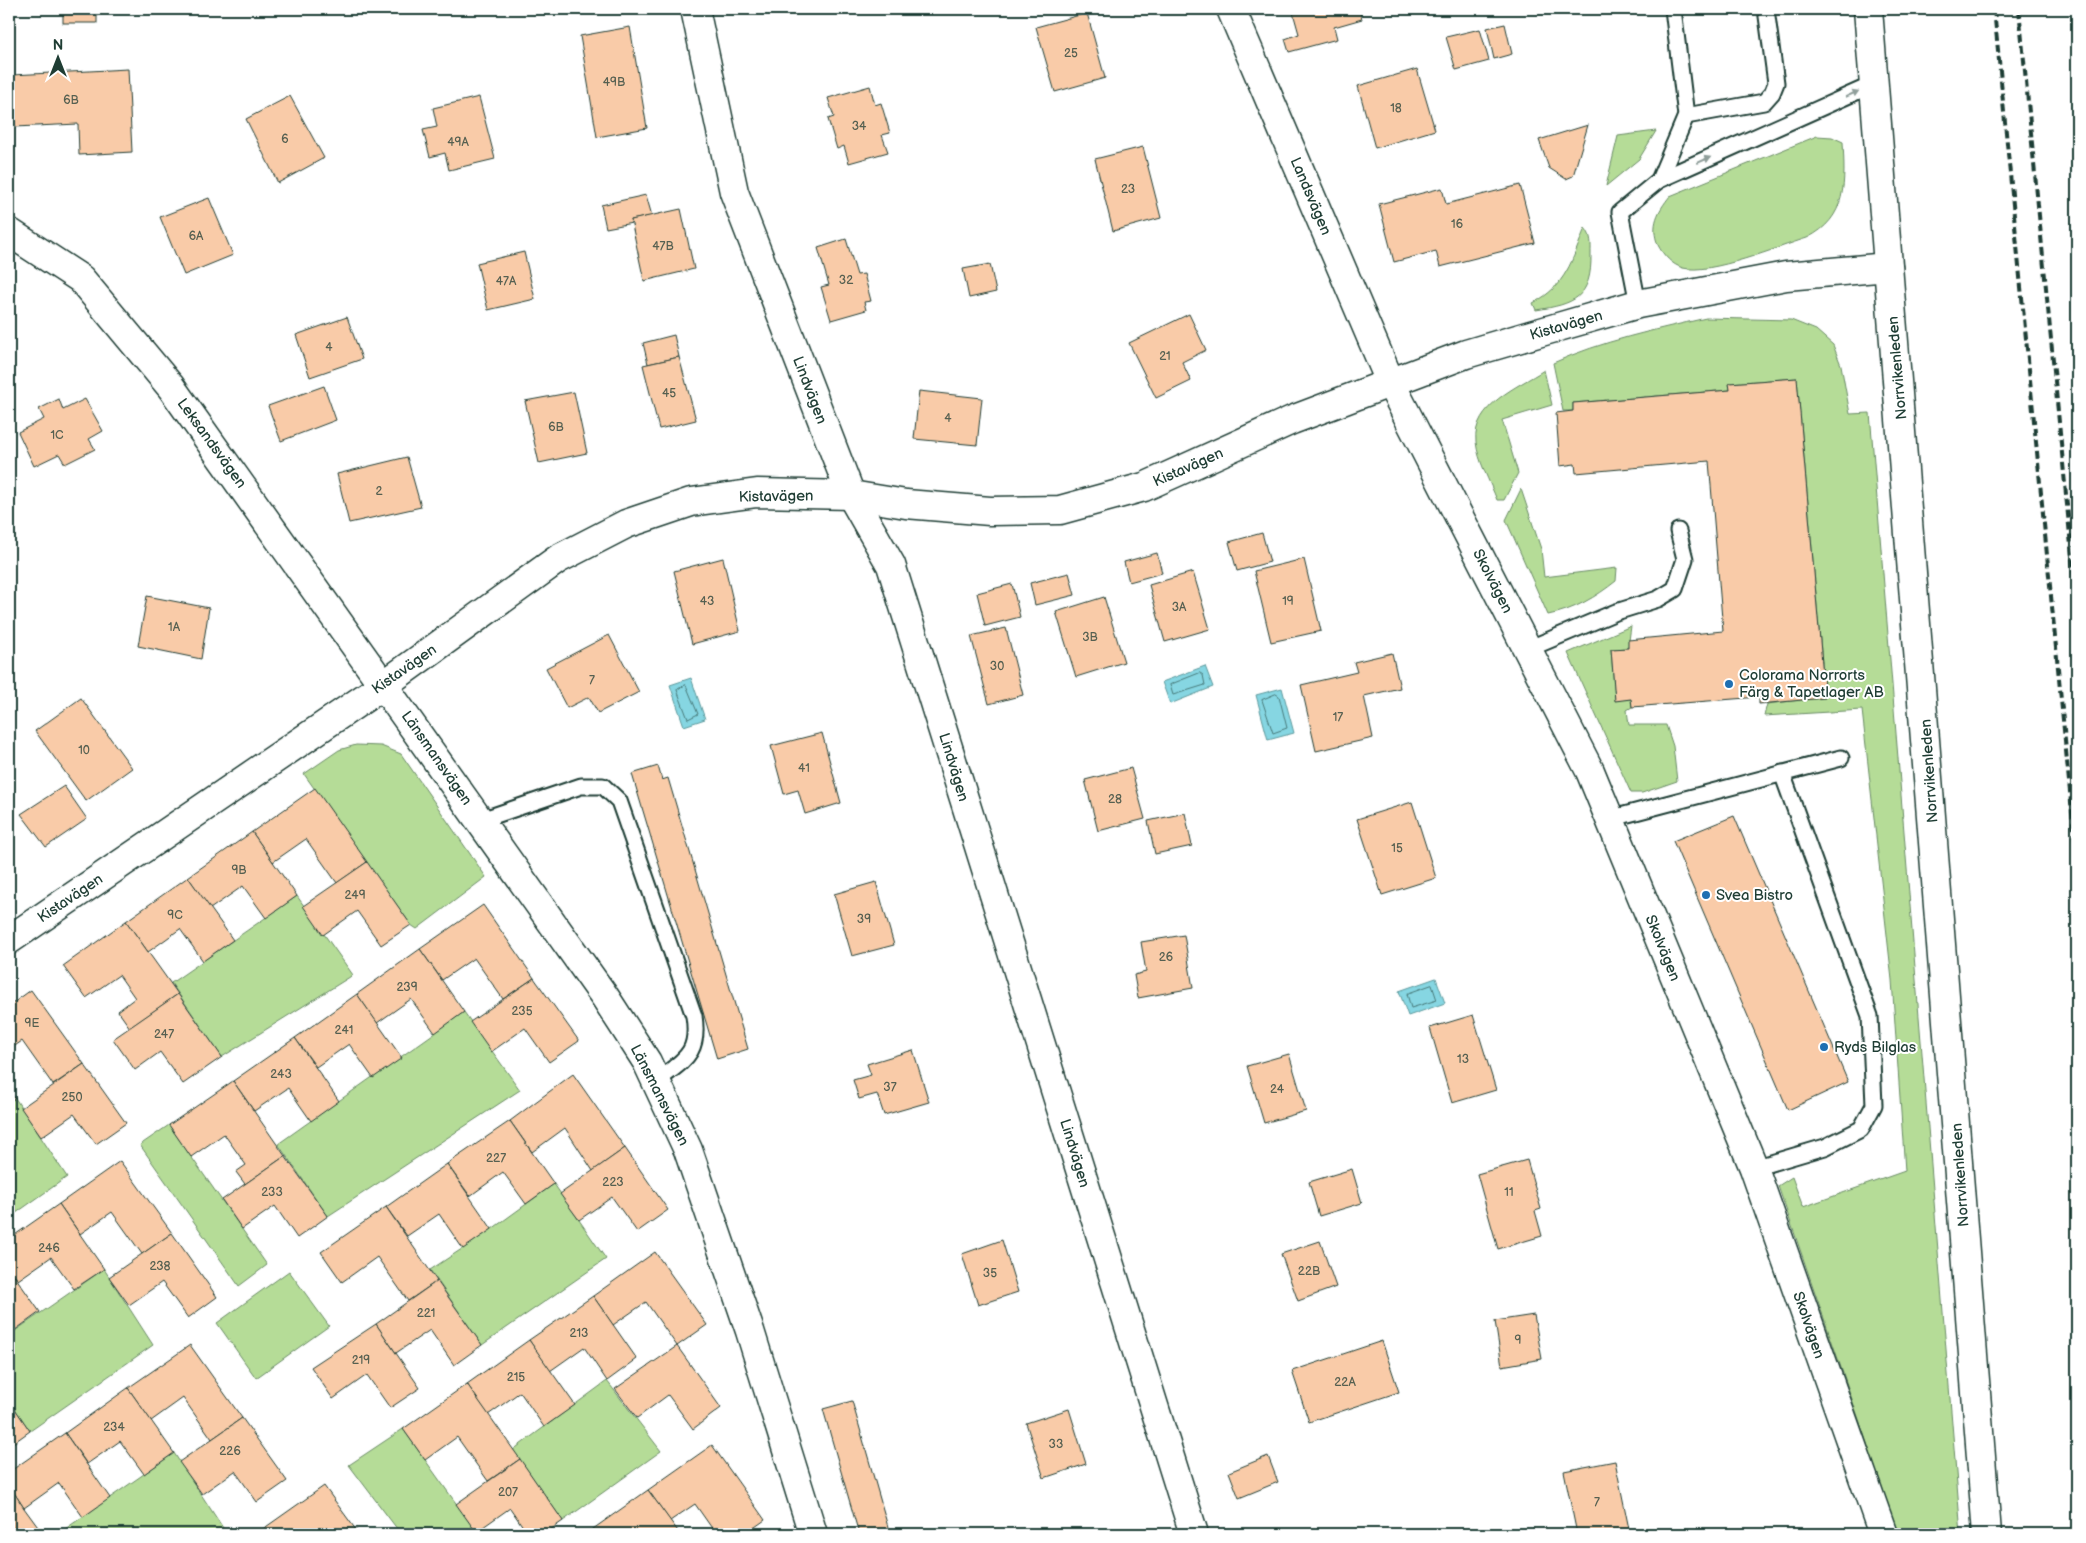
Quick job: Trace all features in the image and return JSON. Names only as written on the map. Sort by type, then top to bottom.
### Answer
[{"type":"street","name":"Lindvägen","points":[[695,9],[734,192],[851,495],[891,565],[1194,1534]]},
{"type":"street","name":"Landsvägen","points":[[1231,9],[1392,384]]},
{"type":"street","name":"Norrvikenleden","points":[[1868,9],[1900,396],[1987,1534]]},
{"type":"street","name":"Leksandsvägen","points":[[9,232],[81,279],[159,372],[385,684]]},
{"type":"street","name":"Kistavägen","points":[[9,940],[385,684],[558,559],[626,524],[691,502],[757,493],[851,495],[906,504],[990,511],[1060,510],[1144,487],[1292,420],[1392,384],[1466,354],[1638,304],[1786,276],[1888,267]]},
{"type":"street","name":"Skolvägen","points":[[1392,384],[1590,771],[1754,1168],[1883,1534]]},
{"type":"street","name":"Länsmansvägen","points":[[385,684],[605,997],[647,1062],[688,1150],[718,1233],[813,1534]]},
{"type":"lane","points":[[1659,180],[1686,116],[1673,9]]},
{"type":"lane","points":[[1686,116],[1764,102],[1772,93],[1776,83],[1766,9]]},
{"type":"lane","points":[[1638,304],[1620,212],[1659,180],[1874,84]]},
{"type":"lane","points":[[1528,649],[1616,612],[1658,599],[1674,589],[1685,559],[1678,531]]},
{"type":"lane","points":[[1610,818],[1841,758]]},
{"type":"lane","points":[[1754,1168],[1824,1147],[1860,1129],[1874,1105],[1870,1016],[1782,773]]},
{"type":"lane","points":[[481,820],[581,786],[603,786],[620,801],[694,1016],[696,1031],[691,1054],[656,1082]]},
{"type":"green space","points":[[1656,131],[1639,159],[1606,186],[1618,136]]},
{"type":"green space","points":[[1817,136],[1832,137],[1843,142],[1844,157],[1841,198],[1830,220],[1820,230],[1807,238],[1710,268],[1679,267],[1662,252],[1656,238],[1655,225],[1662,207],[1670,196]]},
{"type":"green space","points":[[1585,228],[1590,237],[1591,254],[1588,280],[1584,289],[1578,296],[1561,305],[1536,310],[1533,303],[1553,289],[1561,280],[1572,261]]},
{"type":"green space","points":[[1706,318],[1791,320],[1816,330],[1833,345],[1841,365],[1850,414],[1870,413],[1961,1534],[1900,1534],[1890,1515],[1862,1428],[1778,1186],[1792,1177],[1803,1207],[1905,1171],[1892,980],[1862,710],[1764,716],[1767,704],[1825,697],[1797,378],[1729,383],[1730,390],[1573,403],[1573,411],[1563,411],[1553,363],[1609,342]]},
{"type":"green space","points":[[1544,370],[1552,405],[1502,420],[1518,473],[1504,500],[1497,500],[1479,457],[1476,442],[1477,429],[1481,418],[1499,398]]},
{"type":"green space","points":[[1521,489],[1541,549],[1544,577],[1617,568],[1616,581],[1584,602],[1567,610],[1548,615],[1506,520]]},
{"type":"green space","points":[[1631,626],[1628,648],[1611,649],[1615,700],[1631,699],[1632,707],[1627,710],[1629,725],[1666,725],[1673,746],[1677,781],[1642,793],[1631,793],[1568,653]]},
{"type":"green space","points":[[356,745],[381,746],[401,754],[486,877],[417,929],[411,925],[304,774],[339,750]]},
{"type":"green space","points":[[297,896],[353,975],[222,1057],[171,983]]},
{"type":"green space","points":[[464,1012],[520,1090],[328,1216],[278,1144]]},
{"type":"green space","points":[[15,1098],[67,1177],[9,1218],[9,1103]]},
{"type":"green space","points":[[169,1125],[267,1265],[239,1286],[140,1145]]},
{"type":"green space","points":[[554,1184],[606,1259],[482,1345],[430,1270],[492,1229]]},
{"type":"green space","points":[[104,1269],[153,1345],[30,1431],[9,1400],[9,1335]]},
{"type":"green space","points":[[289,1271],[329,1326],[256,1378],[217,1323]]},
{"type":"green space","points":[[607,1381],[661,1451],[563,1521],[513,1450]]},
{"type":"green space","points":[[403,1429],[478,1534],[401,1534],[349,1465]]},
{"type":"green space","points":[[174,1453],[225,1531],[220,1534],[58,1534]]},
{"type":"water","points":[[1205,666],[1213,687],[1170,704],[1162,682]]},
{"type":"water","points":[[691,678],[705,719],[684,726],[670,685]]},
{"type":"water","points":[[1282,688],[1294,733],[1268,740],[1256,695]]},
{"type":"water","points":[[1436,978],[1445,1003],[1408,1016],[1399,991]]},
{"type":"building","points":[[63,9],[97,9],[97,23],[63,23]]},
{"type":"building","points":[[1292,9],[1359,9],[1362,19],[1334,27],[1337,39],[1289,52],[1285,39],[1299,34]]},
{"type":"building","points":[[1087,13],[1105,78],[1055,92],[1036,27]]},
{"type":"building","points":[[1505,24],[1512,54],[1494,59],[1487,28]]},
{"type":"building","points":[[630,27],[647,128],[597,137],[580,36]]},
{"type":"building","points":[[1480,29],[1489,61],[1456,70],[1446,37]]},
{"type":"building","points":[[128,69],[132,152],[79,155],[78,124],[15,127],[12,75]]},
{"type":"building","points":[[1417,69],[1435,130],[1375,148],[1358,86]]},
{"type":"building","points":[[870,86],[875,105],[881,103],[890,133],[882,135],[888,152],[849,163],[844,146],[837,149],[828,119],[834,117],[828,98]]},
{"type":"building","points":[[290,96],[324,158],[278,183],[246,119]]},
{"type":"building","points":[[479,97],[495,159],[449,170],[445,153],[430,157],[423,130],[437,127],[433,108]]},
{"type":"building","points":[[1588,125],[1573,176],[1566,179],[1549,168],[1539,140]]},
{"type":"building","points":[[1143,147],[1161,218],[1113,231],[1095,159]]},
{"type":"building","points":[[1520,185],[1535,243],[1440,267],[1436,251],[1394,262],[1379,204],[1442,188],[1446,204]]},
{"type":"building","points":[[646,195],[652,216],[631,220],[632,223],[606,228],[601,205]]},
{"type":"building","points":[[209,198],[233,255],[184,275],[160,217]]},
{"type":"building","points":[[681,209],[694,269],[644,281],[631,220]]},
{"type":"building","points":[[846,239],[857,275],[864,274],[871,301],[864,302],[866,310],[831,320],[821,287],[829,285],[818,248]]},
{"type":"building","points":[[524,252],[535,299],[488,310],[477,263]]},
{"type":"building","points":[[990,264],[996,292],[969,298],[963,269]]},
{"type":"building","points":[[1189,314],[1206,350],[1182,362],[1191,381],[1156,398],[1129,343]]},
{"type":"building","points":[[347,317],[362,359],[310,377],[296,335]]},
{"type":"building","points":[[674,335],[679,357],[648,364],[643,343]]},
{"type":"building","points":[[679,357],[696,420],[659,429],[643,365]]},
{"type":"building","points":[[1797,378],[1825,698],[1759,704],[1759,697],[1632,707],[1631,699],[1615,701],[1611,649],[1628,648],[1628,640],[1723,631],[1709,461],[1576,473],[1575,464],[1560,466],[1556,413],[1573,411],[1573,403],[1730,390],[1729,383]]},
{"type":"building","points":[[324,386],[336,420],[281,441],[268,406]]},
{"type":"building","points":[[919,391],[982,398],[977,445],[914,439]]},
{"type":"building","points":[[574,392],[587,453],[539,463],[525,401]]},
{"type":"building","points":[[59,399],[63,410],[85,399],[103,431],[89,439],[95,449],[65,464],[59,454],[34,466],[18,432],[44,419],[39,409]]},
{"type":"building","points":[[407,457],[421,507],[349,523],[337,474]]},
{"type":"building","points":[[1262,533],[1270,562],[1237,571],[1229,542]]},
{"type":"building","points":[[1157,553],[1162,573],[1129,582],[1124,562]]},
{"type":"building","points":[[723,558],[740,631],[692,644],[674,571]]},
{"type":"building","points":[[1304,559],[1321,631],[1271,642],[1254,571]]},
{"type":"building","points":[[1193,572],[1210,629],[1165,642],[1149,585]]},
{"type":"building","points":[[1069,573],[1075,595],[1035,605],[1030,583]]},
{"type":"building","points":[[1012,584],[1020,617],[985,626],[977,593]]},
{"type":"building","points":[[147,596],[209,608],[201,659],[138,646]]},
{"type":"building","points":[[1104,597],[1124,662],[1076,677],[1056,612]]},
{"type":"building","points":[[1006,628],[1023,695],[989,704],[971,636]]},
{"type":"building","points":[[609,635],[639,692],[598,713],[589,697],[567,708],[546,668]]},
{"type":"building","points":[[1392,653],[1400,688],[1364,696],[1373,738],[1316,751],[1301,685],[1357,672],[1354,662]]},
{"type":"building","points":[[81,698],[132,768],[86,801],[35,731]]},
{"type":"building","points":[[822,733],[841,803],[805,814],[798,790],[784,794],[771,746]]},
{"type":"building","points":[[658,766],[662,780],[668,778],[748,1049],[717,1059],[632,774]]},
{"type":"building","points":[[1131,768],[1145,819],[1098,831],[1085,780]]},
{"type":"building","points":[[64,786],[87,819],[46,847],[21,814]]},
{"type":"building","points":[[315,788],[367,862],[337,883],[306,839],[273,862],[252,832]]},
{"type":"building","points":[[1412,802],[1436,878],[1382,895],[1357,819]]},
{"type":"building","points":[[1185,813],[1192,846],[1155,854],[1148,821]]},
{"type":"building","points":[[1734,816],[1848,1082],[1788,1110],[1673,841]]},
{"type":"building","points":[[252,832],[297,896],[266,918],[243,886],[210,909],[188,877]]},
{"type":"building","points":[[367,862],[411,925],[381,945],[357,911],[323,935],[303,906]]},
{"type":"building","points":[[188,877],[233,940],[203,961],[180,929],[148,952],[126,921]]},
{"type":"building","points":[[876,882],[894,945],[852,956],[834,894]]},
{"type":"building","points":[[483,905],[534,978],[503,999],[474,958],[442,980],[420,949]]},
{"type":"building","points":[[126,921],[178,994],[130,1028],[118,1011],[135,998],[119,975],[86,998],[63,966]]},
{"type":"building","points":[[1184,935],[1193,988],[1138,998],[1134,975],[1146,972],[1141,942]]},
{"type":"building","points":[[420,949],[464,1012],[435,1033],[411,999],[377,1023],[357,994]]},
{"type":"building","points":[[534,978],[579,1041],[549,1062],[525,1028],[491,1052],[470,1022]]},
{"type":"building","points":[[31,990],[84,1064],[53,1085],[22,1041],[9,1050],[9,1006]]},
{"type":"building","points":[[178,994],[222,1057],[183,1084],[160,1052],[135,1070],[113,1039]]},
{"type":"building","points":[[357,994],[402,1058],[373,1078],[349,1044],[316,1067],[295,1038]]},
{"type":"building","points":[[1473,1015],[1496,1090],[1452,1103],[1430,1028]]},
{"type":"building","points":[[295,1038],[339,1101],[311,1121],[288,1088],[254,1111],[233,1081]]},
{"type":"building","points":[[913,1050],[929,1102],[884,1115],[877,1094],[859,1099],[853,1080],[871,1075],[867,1064]]},
{"type":"building","points":[[1289,1054],[1306,1111],[1264,1123],[1247,1066]]},
{"type":"building","points":[[84,1064],[126,1123],[96,1144],[74,1114],[41,1137],[21,1108]]},
{"type":"building","points":[[573,1074],[625,1148],[593,1171],[565,1128],[532,1152],[510,1121]]},
{"type":"building","points":[[233,1081],[285,1156],[245,1184],[236,1172],[246,1165],[224,1134],[191,1157],[169,1125]]},
{"type":"building","points":[[9,1090],[15,1098],[9,1103]]},
{"type":"building","points":[[510,1121],[554,1184],[526,1204],[503,1172],[470,1196],[447,1164]]},
{"type":"building","points":[[625,1148],[668,1210],[637,1232],[612,1197],[579,1220],[560,1194]]},
{"type":"building","points":[[285,1156],[328,1216],[297,1238],[275,1206],[242,1229],[222,1200]]},
{"type":"building","points":[[1527,1160],[1541,1209],[1535,1211],[1542,1236],[1498,1249],[1477,1174]]},
{"type":"building","points":[[120,1161],[172,1233],[142,1254],[112,1212],[80,1234],[59,1204]]},
{"type":"building","points":[[447,1164],[492,1229],[463,1249],[439,1214],[407,1236],[386,1207]]},
{"type":"building","points":[[1352,1169],[1362,1203],[1319,1216],[1309,1182]]},
{"type":"building","points":[[59,1204],[104,1269],[74,1289],[51,1257],[18,1280],[9,1268],[9,1239]]},
{"type":"building","points":[[386,1207],[437,1281],[408,1301],[377,1257],[342,1282],[321,1252]]},
{"type":"building","points":[[172,1233],[217,1297],[188,1318],[162,1282],[129,1305],[109,1277]]},
{"type":"building","points":[[1002,1240],[1018,1292],[978,1305],[962,1254]]},
{"type":"building","points":[[1320,1241],[1336,1287],[1298,1301],[1281,1254]]},
{"type":"building","points":[[655,1252],[707,1325],[677,1346],[646,1302],[613,1325],[593,1296]]},
{"type":"building","points":[[9,1268],[40,1312],[11,1333],[9,1329]]},
{"type":"building","points":[[437,1281],[482,1345],[454,1365],[430,1330],[396,1353],[376,1324]]},
{"type":"building","points":[[593,1296],[637,1359],[607,1381],[584,1347],[550,1371],[529,1340]]},
{"type":"building","points":[[1534,1315],[1542,1359],[1502,1366],[1495,1321]]},
{"type":"building","points":[[376,1324],[420,1388],[390,1408],[367,1375],[333,1399],[311,1367]]},
{"type":"building","points":[[529,1340],[575,1405],[544,1427],[520,1392],[488,1415],[467,1384]]},
{"type":"building","points":[[1382,1341],[1399,1392],[1309,1422],[1292,1371]]},
{"type":"building","points":[[190,1345],[242,1418],[212,1439],[183,1398],[151,1421],[128,1388]]},
{"type":"building","points":[[677,1346],[721,1408],[693,1429],[668,1395],[637,1418],[615,1389]]},
{"type":"building","points":[[467,1384],[520,1459],[488,1481],[457,1437],[425,1460],[403,1429]]},
{"type":"building","points":[[128,1388],[174,1453],[144,1474],[120,1441],[87,1464],[65,1433]]},
{"type":"building","points":[[9,1400],[30,1431],[9,1446]]},
{"type":"building","points":[[852,1401],[890,1534],[859,1534],[823,1409]]},
{"type":"building","points":[[1069,1409],[1086,1464],[1044,1478],[1026,1423]]},
{"type":"building","points":[[242,1418],[287,1481],[257,1502],[235,1471],[202,1494],[179,1462]]},
{"type":"building","points":[[65,1433],[110,1498],[83,1517],[59,1483],[24,1508],[9,1485],[9,1472]]},
{"type":"building","points":[[712,1445],[765,1520],[745,1534],[716,1534],[695,1504],[670,1521],[648,1490]]},
{"type":"building","points":[[1268,1456],[1278,1482],[1239,1498],[1229,1472]]},
{"type":"building","points":[[520,1459],[563,1521],[544,1534],[528,1534],[510,1508],[476,1532],[456,1504]]},
{"type":"building","points":[[1615,1461],[1630,1534],[1577,1534],[1564,1471]]},
{"type":"building","points":[[9,1485],[24,1508],[43,1534],[9,1534]]},
{"type":"building","points":[[324,1486],[359,1534],[266,1534],[263,1529]]},
{"type":"building","points":[[648,1490],[680,1534],[586,1534]]},
{"type":"railway","points":[[1994,9],[2077,864]]},
{"type":"railway","points":[[2019,9],[2077,608]]},
{"type":"place","name":"Colorama Norrorts Färg & Tapetlager AB","points":[[1729,684]]},
{"type":"place","name":"Svea Bistro","points":[[1706,895]]},
{"type":"place","name":"Ryds Bilglas","points":[[1824,1047]]}]
